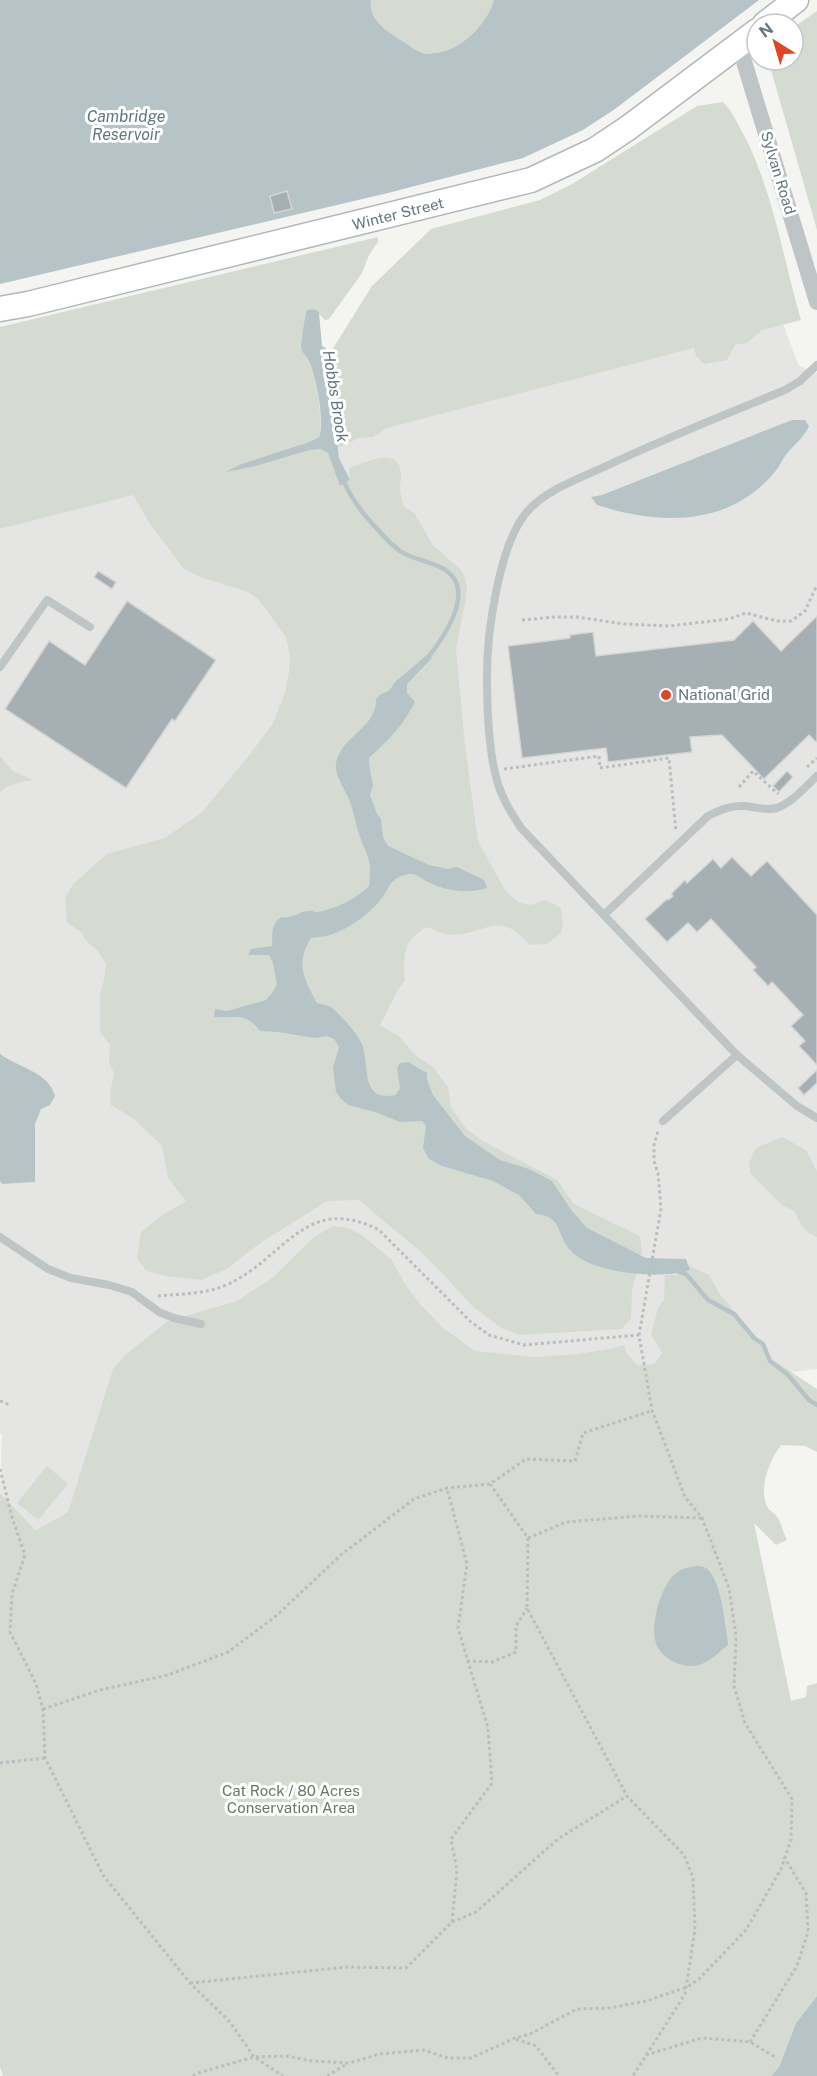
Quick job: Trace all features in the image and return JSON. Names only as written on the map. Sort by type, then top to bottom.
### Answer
[{"type":"street","points":[[780,12],[796,0]]},
{"type":"street","name":"Winter Street","points":[[0,309],[39,302],[531,180],[595,150],[745,40]]},
{"type":"street","name":"Sylvan Road","points":[[757,72],[817,302]]},
{"type":"lane","points":[[817,365],[800,381],[785,390],[594,471],[542,499],[527,512],[517,526],[508,547],[492,619],[487,699],[497,783],[507,806],[521,828],[737,1055],[797,1106],[817,1118]]},
{"type":"lane","points":[[0,667],[47,600],[90,627]]},
{"type":"lane","points":[[605,914],[708,816],[725,808],[744,806],[763,810],[778,807],[792,800],[817,776]]},
{"type":"lane","points":[[663,1121],[737,1055]]},
{"type":"lane","points":[[0,1237],[48,1269],[71,1278],[132,1292],[159,1312],[201,1324]]},
{"type":"path","points":[[522,620],[577,617],[624,624],[669,626],[729,619],[746,613],[777,621],[791,621],[805,611],[817,585]]},
{"type":"path","points":[[495,770],[598,756],[600,768],[669,758],[677,845]]},
{"type":"path","points":[[800,774],[817,758]]},
{"type":"path","points":[[739,787],[753,771],[777,795],[784,790]]},
{"type":"path","points":[[327,2076],[348,2063],[380,2054],[423,2050],[448,2058],[471,2058],[515,2038],[530,2034],[578,2009],[610,2008],[646,2001],[687,1987],[699,1979],[746,1930],[775,1881],[791,1840],[792,1798],[745,1723],[734,1686],[736,1636],[729,1588],[702,1518],[685,1497],[652,1410],[639,1335],[662,1209],[661,1189],[654,1161],[654,1145],[663,1121]]},
{"type":"path","points":[[147,1303],[156,1296],[205,1291],[226,1285],[315,1222],[346,1217],[379,1230],[471,1322],[489,1335],[524,1345],[639,1335]]},
{"type":"path","points":[[0,1401],[10,1406]]},
{"type":"path","points":[[43,1709],[100,1690],[168,1675],[228,1652],[276,1616],[342,1554],[414,1498],[447,1488],[490,1484],[526,1459],[575,1461],[583,1434],[652,1410]]},
{"type":"path","points":[[0,1469],[12,1517],[25,1555],[12,1594],[10,1632],[36,1684],[43,1709],[45,1758],[103,1875],[190,1983],[230,2022],[255,2057],[283,2076]]},
{"type":"path","points":[[490,1484],[528,1538],[527,1608],[627,1796],[684,1855],[693,1876],[695,1929],[687,1987],[682,2002],[633,2076]]},
{"type":"path","points":[[447,1488],[467,1564],[458,1628],[488,1728],[492,1783],[451,1839],[457,1870],[452,1922]]},
{"type":"path","points":[[528,1538],[566,1522],[639,1516],[702,1518]]},
{"type":"path","points":[[467,1661],[492,1662],[516,1652],[516,1626],[527,1608]]},
{"type":"path","points":[[0,1762],[45,1758]]},
{"type":"path","points":[[190,1983],[347,1967],[406,1968],[452,1922],[476,1911],[558,1839],[627,1796]]},
{"type":"path","points":[[750,2042],[797,1966],[808,1932],[806,1893],[784,1857]]},
{"type":"path","points":[[515,2038],[536,2046],[559,2076]]},
{"type":"path","points":[[645,2056],[702,2038],[750,2042],[777,2058]]},
{"type":"path","points":[[192,2076],[255,2057],[286,2055],[312,2061],[348,2063]]},
{"type":"shaded area","points":[[783,324],[799,366],[817,373],[817,1369],[724,1380],[791,1701],[111,1381],[69,1512],[36,1530],[0,1493],[2,1434],[0,1433],[0,529]]},
{"type":"green space","points":[[371,0],[494,0],[479,27],[463,42],[453,48],[429,54],[416,50],[381,25],[373,14]]},
{"type":"green space","points":[[817,11],[817,230],[772,72],[805,72],[805,20]]},
{"type":"green space","points":[[723,102],[733,114],[745,137],[763,181],[801,320],[762,330],[747,343],[735,345],[727,360],[704,364],[696,356],[694,348],[387,428],[373,437],[359,438],[337,448],[333,413],[323,375],[332,350],[372,286],[431,229],[540,200],[572,184],[697,106]]},
{"type":"green space","points":[[378,237],[378,242],[369,255],[362,273],[329,319],[325,320],[314,309],[306,312],[301,347],[310,363],[317,389],[321,421],[319,437],[241,464],[229,471],[320,449],[328,453],[341,486],[350,480],[349,468],[379,458],[393,459],[398,464],[401,473],[400,490],[404,506],[415,514],[432,544],[462,571],[467,584],[466,598],[456,649],[465,745],[478,841],[505,890],[518,902],[531,905],[545,900],[561,908],[563,923],[561,933],[547,944],[530,945],[518,933],[507,927],[489,927],[458,935],[443,933],[427,927],[413,937],[409,943],[404,964],[405,981],[380,1025],[400,1037],[415,1055],[433,1067],[448,1087],[451,1108],[467,1129],[481,1140],[557,1180],[574,1204],[640,1236],[642,1252],[632,1290],[631,1318],[622,1329],[519,1335],[500,1327],[473,1307],[421,1252],[359,1200],[327,1201],[259,1244],[228,1268],[202,1280],[146,1271],[137,1258],[141,1232],[161,1216],[186,1201],[168,1178],[162,1146],[135,1120],[112,1105],[111,1107],[110,1093],[114,1073],[109,1063],[110,1045],[100,1032],[100,994],[106,964],[80,931],[67,923],[65,898],[73,884],[107,854],[165,838],[202,812],[273,723],[285,692],[290,657],[286,637],[258,599],[248,592],[200,577],[184,569],[150,524],[133,495],[0,529],[0,327]]},
{"type":"green space","points":[[0,756],[13,771],[33,780],[11,785],[0,792]]},
{"type":"green space","points":[[782,1137],[806,1150],[817,1171],[817,1237],[801,1225],[794,1211],[782,1205],[750,1173],[749,1162],[756,1148]]},
{"type":"green space","name":"Cat Rock / 80 Acres Conservation Area","points":[[333,1226],[348,1228],[363,1236],[391,1259],[407,1287],[443,1328],[475,1351],[536,1357],[578,1354],[624,1345],[626,1352],[637,1365],[654,1364],[662,1353],[651,1334],[658,1308],[664,1300],[665,1275],[676,1275],[690,1270],[688,1265],[709,1275],[719,1293],[770,1358],[817,1389],[817,1452],[805,1446],[781,1445],[769,1467],[764,1484],[768,1508],[778,1518],[787,1540],[776,1545],[754,1523],[791,1701],[806,1697],[807,1686],[817,1683],[817,1996],[796,2023],[779,2067],[771,2076],[3,2076],[0,2067],[0,1493],[36,1530],[68,1512],[113,1369],[125,1355],[168,1321],[237,1301],[273,1277],[314,1237]],"holes":[[[711,1573],[721,1599],[727,1626],[659,1651],[655,1638],[656,1622]]]},
{"type":"green space","points":[[47,1466],[68,1484],[38,1520],[17,1503]]},
{"type":"water","name":"Cambridge Reservoir","points":[[0,0],[371,0],[373,14],[381,25],[416,50],[429,54],[453,48],[463,42],[479,27],[494,0],[759,0],[615,109],[583,130],[523,158],[388,193],[0,284]]},
{"type":"water","points":[[315,309],[319,313],[322,346],[326,348],[323,358],[323,375],[333,413],[339,458],[350,480],[340,486],[328,453],[320,449],[226,472],[241,464],[319,437],[321,421],[317,389],[310,363],[301,347],[307,310]]},
{"type":"water","points":[[792,420],[805,420],[809,426],[775,472],[755,491],[735,504],[691,517],[668,518],[620,512],[597,505],[591,497],[602,495]]},
{"type":"water","points":[[428,654],[432,658],[407,684],[407,693],[415,702],[410,712],[395,733],[369,758],[373,786],[370,795],[381,819],[383,837],[388,846],[429,865],[448,869],[457,867],[484,880],[487,888],[458,891],[442,888],[412,874],[399,877],[391,884],[378,903],[356,922],[335,933],[311,938],[302,963],[308,987],[317,1003],[331,1007],[358,1037],[363,1047],[369,1082],[377,1094],[396,1095],[400,1088],[397,1068],[400,1063],[408,1062],[427,1073],[427,1080],[433,1095],[465,1136],[500,1160],[529,1169],[552,1181],[572,1211],[587,1228],[646,1258],[686,1259],[690,1270],[663,1274],[628,1273],[610,1270],[581,1259],[566,1245],[555,1222],[551,1218],[536,1214],[519,1195],[493,1181],[442,1166],[429,1159],[423,1148],[426,1126],[422,1121],[400,1122],[348,1105],[341,1099],[336,1092],[333,1068],[339,1047],[334,1039],[327,1036],[315,1038],[260,1031],[245,1018],[214,1017],[215,1009],[227,1011],[266,1000],[273,992],[277,984],[269,955],[248,955],[251,949],[272,946],[273,930],[278,920],[305,911],[318,912],[332,908],[352,899],[369,886],[369,860],[350,802],[337,773],[336,763],[344,746],[371,717],[376,699],[389,691],[395,682]]},
{"type":"water","points":[[0,1054],[47,1081],[55,1096],[50,1105],[41,1109],[35,1124],[35,1182],[2,1184],[0,1181]]},
{"type":"water","points":[[697,1566],[706,1568],[711,1573],[719,1591],[728,1645],[706,1662],[690,1666],[674,1662],[666,1657],[656,1643],[654,1633],[657,1609],[666,1586],[681,1570]]},
{"type":"water","points":[[817,1996],[817,2076],[771,2076],[779,2067],[796,2023]]},
{"type":"building","points":[[287,191],[292,209],[274,213],[270,196]]},
{"type":"building","points":[[98,571],[116,582],[112,589],[94,577]]},
{"type":"building","points":[[127,601],[216,660],[175,721],[172,719],[126,788],[5,709],[49,641],[85,665]]},
{"type":"building","name":"National Grid","points":[[817,616],[817,741],[809,735],[764,779],[722,735],[690,737],[692,752],[608,762],[606,748],[522,758],[508,646],[570,638],[570,635],[593,632],[596,656],[734,640],[753,621],[781,651]]},
{"type":"building","points":[[787,771],[793,777],[779,792],[773,786]]},
{"type":"building","points":[[732,857],[751,876],[767,861],[817,915],[817,1065],[799,1046],[805,1041],[791,1026],[803,1015],[772,982],[768,986],[753,970],[756,967],[711,919],[697,932],[688,923],[667,942],[645,919],[673,896],[671,894],[685,880],[687,883],[713,859],[721,868]]},
{"type":"building","points":[[817,1070],[817,1083],[804,1095],[798,1088]]},
{"type":"waterway","name":"Hobbs Brook","points":[[343,479],[359,507],[392,544],[405,554],[442,568],[455,580],[458,591],[453,616],[440,641],[426,660]]},
{"type":"waterway","name":"Hobbs Brook","points":[[677,1271],[686,1274],[708,1300],[734,1314],[754,1338],[763,1344],[770,1361],[787,1374],[809,1400],[817,1405]]},
{"type":"place","name":"National Grid","points":[[666,695]]}]
